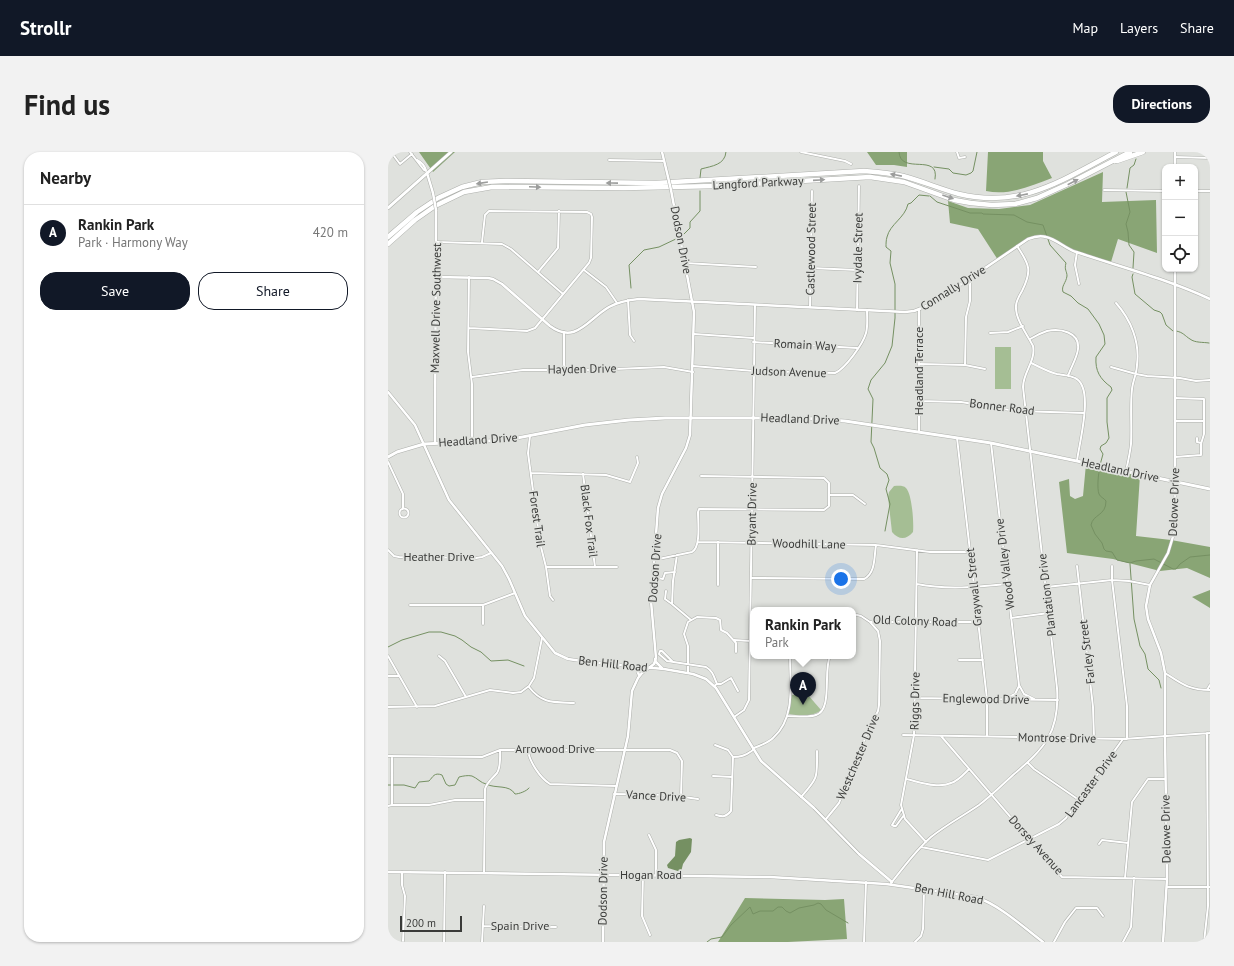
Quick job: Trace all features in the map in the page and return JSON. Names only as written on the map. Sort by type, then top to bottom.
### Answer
[{"type":"highway","name":"Langford Parkway","points":[[388,237],[417,212],[438,198],[469,185],[492,181],[656,183],[864,171],[890,173],[904,176],[944,190],[971,196],[1000,198],[1030,193],[1047,188],[1115,152]]},
{"type":"highway","name":"Langford Parkway","points":[[388,244],[415,220],[435,206],[464,192],[492,186],[624,188],[709,186],[870,177],[904,182],[965,202],[992,205],[1015,204],[1037,198],[1063,187],[1130,152]]},
{"type":"highway","points":[[1100,168],[1143,152]]},
{"type":"main road","points":[[388,208],[426,172],[451,152]]},
{"type":"main road","name":"Headland Drive","points":[[388,457],[397,452],[424,444],[507,440],[584,425],[609,422],[691,418],[826,419],[991,443],[1210,489]]},
{"type":"street","points":[[391,152],[400,164],[411,153],[426,172]]},
{"type":"street","name":"Dodson Drive","points":[[603,942],[604,842],[630,724],[633,687],[639,677],[654,664],[655,660],[651,601],[659,501],[688,444],[690,435],[694,334],[693,301],[662,152]]},
{"type":"street","points":[[801,152],[845,161],[851,164]]},
{"type":"street","points":[[957,152],[959,158],[965,157]]},
{"type":"street","points":[[1175,152],[1175,164]]},
{"type":"street","points":[[1175,158],[1210,158]]},
{"type":"street","points":[[609,160],[664,161]]},
{"type":"street","name":"Maxwell Drive Southwest","points":[[426,172],[433,193],[436,210],[437,242],[434,443]]},
{"type":"street","name":"Ivydale Street","points":[[857,310],[859,186]]},
{"type":"street","points":[[1104,190],[1162,191]]},
{"type":"street","name":"Castlewood Street","points":[[810,307],[812,191]]},
{"type":"street","points":[[1198,191],[1210,191]]},
{"type":"street","points":[[468,328],[527,331],[534,328],[589,263],[591,258],[591,214],[587,212],[559,211],[489,211],[485,215],[482,242]]},
{"type":"street","points":[[538,272],[558,248],[559,211]]},
{"type":"street","name":"Connally Drive","points":[[564,332],[573,332],[581,329],[604,310],[617,303],[628,300],[693,301],[905,312],[932,304],[1017,246],[1031,238],[1044,236],[1050,238],[1063,247],[1175,285],[1210,299]]},
{"type":"street","points":[[437,242],[482,242],[498,243],[506,246],[563,294]]},
{"type":"street","name":"Plantation Drive","points":[[891,883],[926,842],[939,831],[978,805],[1040,751],[1049,737],[1056,719],[1058,700],[1023,383],[1034,351],[1030,339],[1018,315],[1016,305],[1028,280],[1029,270],[1026,260],[1017,246]]},
{"type":"street","points":[[1077,252],[1075,265],[1079,284]]},
{"type":"street","points":[[685,263],[756,267]]},
{"type":"street","points":[[811,268],[857,270]]},
{"type":"street","points":[[584,270],[606,287],[617,303]]},
{"type":"street","name":"Delowe Drive","points":[[1163,942],[1167,879],[1164,736],[1165,673],[1161,653],[1150,626],[1146,599],[1150,585],[1168,553],[1173,538],[1175,523],[1175,272]]},
{"type":"street","points":[[436,277],[488,278],[498,281],[553,329],[564,332],[564,370]]},
{"type":"street","points":[[469,277],[468,352],[472,376],[472,442]]},
{"type":"street","points":[[965,365],[966,317],[970,301],[970,279]]},
{"type":"street","points":[[628,300],[630,335],[634,341]]},
{"type":"street","points":[[1116,303],[1128,319],[1136,339],[1138,358],[1132,389],[1131,445],[1126,471]]},
{"type":"street","name":"Bryant Drive","points":[[752,607],[752,418],[755,305]]},
{"type":"street","name":"Headland Terrace","points":[[919,309],[919,432]]},
{"type":"street","name":"Judson Avenue","points":[[693,366],[754,371],[834,373],[843,368],[858,348],[866,333],[868,310]]},
{"type":"street","points":[[990,333],[1008,332],[1023,326]]},
{"type":"street","points":[[1030,339],[1042,333],[1051,331],[1066,332],[1073,336],[1077,342],[1078,349],[1068,376]]},
{"type":"street","points":[[694,334],[754,338]]},
{"type":"street","name":"Romain Way","points":[[753,342],[858,348]]},
{"type":"street","points":[[1031,363],[1051,372],[1077,378],[1084,388],[1083,425],[1077,461]]},
{"type":"street","points":[[920,364],[965,365],[985,369]]},
{"type":"street","name":"Hayden Drive","points":[[472,376],[523,370],[664,367],[693,372]]},
{"type":"street","points":[[1111,367],[1136,374],[1196,381],[1210,380]]},
{"type":"street","name":"Ben Hill Road","points":[[388,392],[410,418],[424,444],[449,500],[505,572],[525,616],[555,653],[568,658],[604,664],[664,669],[700,676],[714,686],[761,761],[826,819],[859,854],[891,883],[986,900],[1043,942]]},
{"type":"street","points":[[1175,398],[1204,399],[1204,434],[1201,444],[1201,455],[1175,457]]},
{"type":"street","name":"Bonner Road","points":[[919,401],[960,402],[1026,412],[1084,413]]},
{"type":"street","points":[[1175,421],[1204,421]]},
{"type":"street","name":"Forest Trail","points":[[530,436],[528,453],[540,543],[546,567],[550,596],[553,600]]},
{"type":"street","name":"Graywall Street","points":[[957,438],[987,699],[987,736]]},
{"type":"street","points":[[1197,438],[1197,442],[1201,442],[1201,444]]},
{"type":"street","name":"Wood Valley Drive","points":[[991,443],[1019,685]]},
{"type":"street","points":[[531,473],[606,475],[630,482],[638,463],[637,457]]},
{"type":"street","points":[[388,462],[403,494],[403,509],[400,511],[400,515],[406,517],[409,515],[409,511],[403,509]]},
{"type":"street","name":"Black Fox Trail","points":[[583,474],[595,567]]},
{"type":"street","points":[[654,560],[692,552],[697,548],[698,512],[700,509],[824,510],[829,506],[829,483],[824,478],[701,476]]},
{"type":"street","points":[[829,495],[853,495],[865,504]]},
{"type":"street","name":"Woodhill Lane","points":[[698,542],[876,544],[930,552],[970,552]]},
{"type":"street","points":[[718,542],[718,584]]},
{"type":"street","points":[[751,578],[864,579],[869,576],[872,571],[876,544]]},
{"type":"street","name":"Heather Drive","points":[[388,550],[394,556],[399,557],[476,558],[491,553]]},
{"type":"street","name":"Riggs Drive","points":[[917,550],[914,736],[902,801],[902,810],[908,822],[926,842]]},
{"type":"street","points":[[672,604],[673,581],[677,555]]},
{"type":"street","name":"Farley Street","points":[[1077,566],[1093,707],[1094,738]]},
{"type":"street","points":[[1112,566],[1112,580],[1127,706],[1127,739]]},
{"type":"street","points":[[546,567],[617,567]]},
{"type":"street","points":[[658,578],[664,578],[665,573],[675,572]]},
{"type":"street","points":[[1046,586],[1112,580],[1129,581],[1150,585]]},
{"type":"street","points":[[916,584],[931,587],[974,588],[1007,584]]},
{"type":"street","points":[[666,591],[665,599],[691,620]]},
{"type":"street","points":[[410,605],[483,605],[515,594]]},
{"type":"street","points":[[483,605],[483,624]]},
{"type":"street","points":[[1011,618],[1049,613]]},
{"type":"street","name":"Old Colony Road","points":[[856,615],[870,622],[978,622]]},
{"type":"street","points":[[688,673],[688,646],[684,634],[685,628],[691,620],[697,617],[716,618],[720,620],[721,630],[727,633],[736,643],[736,652]]},
{"type":"street","name":"Westchester Drive","points":[[826,819],[839,803],[879,705],[880,641],[878,631],[870,622]]},
{"type":"street","points":[[388,707],[435,706],[490,690],[518,693],[524,691],[534,678],[542,638]]},
{"type":"street","points":[[734,640],[750,641]]},
{"type":"street","name":"Bryant Drive","points":[[734,717],[744,710],[749,700],[750,641]]},
{"type":"street","points":[[672,661],[662,651],[660,652],[659,654],[666,662],[672,661],[706,667],[713,673],[717,684]]},
{"type":"street","points":[[388,656],[417,707]]},
{"type":"street","points":[[440,656],[445,661],[466,697]]},
{"type":"street","points":[[732,757],[750,753],[753,749],[774,738],[782,727],[788,716],[790,704],[790,659]]},
{"type":"street","points":[[788,716],[814,716],[820,714],[824,709],[826,703],[826,669],[829,659]]},
{"type":"street","points":[[655,660],[664,669]]},
{"type":"street","points":[[960,660],[983,660]]},
{"type":"street","points":[[633,666],[639,673],[639,677]]},
{"type":"street","points":[[1165,673],[1188,687],[1196,690],[1210,690]]},
{"type":"street","points":[[388,676],[400,676]]},
{"type":"street","points":[[714,686],[732,678],[738,691]]},
{"type":"street","points":[[998,699],[1012,696],[1017,692],[1019,685]]},
{"type":"street","points":[[1019,685],[1024,694],[1034,699]]},
{"type":"street","points":[[1207,690],[1210,685]]},
{"type":"street","points":[[529,686],[536,695],[545,700],[574,703]]},
{"type":"street","name":"Englewood Drive","points":[[915,698],[1058,700]]},
{"type":"street","points":[[1204,942],[1208,918],[1209,887],[1209,775],[1207,733]]},
{"type":"street","name":"Montrose Drive","points":[[903,735],[1127,739],[1210,733]]},
{"type":"street","name":"Dorsey Avenue","points":[[940,736],[1062,877],[1167,879]]},
{"type":"street","name":"Lancaster Drive","points":[[921,847],[988,860],[1062,822],[1080,800],[1123,739]]},
{"type":"street","points":[[715,745],[728,750],[732,757],[731,811],[724,817],[716,815]]},
{"type":"street","points":[[484,874],[486,785],[499,769],[500,750]]},
{"type":"street","name":"Arrowood Drive","points":[[388,756],[482,757],[500,750],[670,750],[677,753],[682,761],[681,796]]},
{"type":"street","points":[[528,750],[531,762],[550,784],[616,786]]},
{"type":"street","points":[[802,797],[816,778],[816,751]]},
{"type":"street","points":[[392,756],[392,805]]},
{"type":"street","points":[[1028,762],[1034,769],[1080,800]]},
{"type":"street","points":[[906,779],[932,785],[948,784],[955,781],[969,769]]},
{"type":"street","points":[[713,776],[732,777]]},
{"type":"street","points":[[1125,878],[1132,802],[1148,779],[1165,779]]},
{"type":"street","name":"Vance Drive","points":[[614,794],[681,796],[698,799]]},
{"type":"street","points":[[388,806],[429,805],[455,800],[485,800]]},
{"type":"street","points":[[902,810],[892,825],[896,826],[904,815]]},
{"type":"street","points":[[650,835],[656,850],[656,875]]},
{"type":"street","points":[[1099,844],[1102,840],[1128,842]]},
{"type":"street","name":"Hogan Road","points":[[388,872],[770,877],[891,883]]},
{"type":"street","points":[[402,872],[402,885],[405,896],[403,942]]},
{"type":"street","points":[[444,942],[445,872]]},
{"type":"street","points":[[642,875],[642,916],[650,935]]},
{"type":"street","points":[[1123,942],[1131,927],[1134,878]]},
{"type":"street","points":[[864,942],[866,882]]},
{"type":"street","points":[[1166,886],[1209,887]]},
{"type":"street","points":[[914,942],[921,936],[923,929],[924,888]]},
{"type":"street","points":[[482,942],[484,906]]},
{"type":"street","points":[[1054,942],[1065,922],[1076,908],[1097,908],[1103,916]]},
{"type":"street","name":"Spain Drive","points":[[483,926],[556,927]]},
{"type":"shaded area","points":[[419,152],[455,152],[433,172]]},
{"type":"shaded area","points":[[867,152],[907,152],[907,167],[876,165]]},
{"type":"shaded area","points":[[988,152],[1043,152],[1043,161],[1052,178],[1028,187],[1011,191],[986,191]]},
{"type":"shaded area","points":[[1103,172],[1102,202],[1156,200],[1157,253],[1118,239],[1111,262],[1076,251],[1045,235],[1031,237],[998,260],[978,229],[950,223],[948,201],[968,208],[999,209],[1030,205]]},
{"type":"shaded area","points":[[995,347],[1011,347],[1011,389],[995,389]]},
{"type":"shaded area","points":[[1086,464],[1140,475],[1136,536],[1210,547],[1210,578],[1187,568],[1160,571],[1113,559],[1067,553],[1059,482],[1069,479],[1070,496],[1075,499],[1083,496]]},
{"type":"shaded area","points":[[894,486],[905,487],[910,496],[913,516],[913,532],[905,538],[900,538],[892,532],[888,497],[889,492]]},
{"type":"shaded area","points":[[1210,590],[1210,608],[1192,597]]},
{"type":"shaded area","points":[[791,695],[808,695],[821,710],[810,715],[789,714]]},
{"type":"shaded area","points":[[690,838],[692,839],[691,852],[683,864],[681,872],[668,868],[667,865],[675,856],[676,842]]},
{"type":"shaded area","points":[[745,898],[844,899],[847,939],[788,942],[718,942]]},
{"type":"waterway","points":[[700,178],[701,169],[721,162],[726,152]]},
{"type":"waterway","points":[[899,152],[901,159],[906,163],[932,167],[935,171],[935,179]]},
{"type":"waterway","points":[[934,167],[949,169],[953,173],[966,175],[973,171],[977,152]]},
{"type":"waterway","points":[[1127,188],[1130,168],[1134,165],[1136,159]]},
{"type":"waterway","points":[[681,237],[690,228],[690,222],[700,211],[700,191]]},
{"type":"waterway","points":[[1126,192],[1130,212],[1126,224],[1129,245],[1134,252],[1133,268]]},
{"type":"waterway","points":[[885,531],[890,504],[886,489],[889,480],[887,474],[880,468],[871,442],[873,399],[868,389],[871,380],[885,363],[892,346],[895,318],[895,284],[890,263],[891,251],[886,247],[886,241],[891,228],[904,213],[908,204],[919,195],[929,196]]},
{"type":"waterway","points":[[930,196],[937,202],[970,213],[1014,215],[1027,222],[1043,225],[1050,245],[1066,263],[1065,267],[1067,276],[1063,292],[1088,309],[1099,324],[1104,335],[1105,344],[1096,357],[1096,366],[1101,378],[1111,387],[1112,390],[1107,398],[1109,438],[1106,443],[1101,446],[1100,449],[1103,454],[1100,465]]},
{"type":"waterway","points":[[631,288],[629,265],[644,250],[659,247],[678,238]]},
{"type":"waterway","points":[[1133,274],[1132,277],[1135,294],[1154,310],[1160,312],[1166,325],[1173,331]]},
{"type":"waterway","points":[[1176,331],[1194,341],[1209,343]]},
{"type":"waterway","points":[[1100,468],[1098,492],[1106,501],[1104,510],[1092,521],[1091,525],[1104,549],[1112,552],[1117,560],[1130,563],[1154,559],[1173,569],[1176,569],[1190,557],[1210,555]]},
{"type":"waterway","points":[[1130,564],[1134,619],[1140,646],[1145,654],[1148,669],[1159,680],[1161,688]]},
{"type":"waterway","points":[[388,647],[402,640],[429,632],[441,632],[455,636],[462,640],[481,652],[491,661],[508,660],[524,666]]},
{"type":"waterway","points":[[388,785],[404,785],[415,788],[419,782],[429,781],[434,775],[437,774],[442,775],[446,784],[449,786],[455,785],[459,777],[472,776],[482,783],[506,788],[515,794],[523,792],[529,788]]},
{"type":"waterway","points":[[707,942],[711,939],[722,937],[731,925],[750,907],[753,914],[760,911],[773,911],[778,907],[782,907],[790,913],[799,908],[818,903],[821,904],[826,910],[848,923]]},
{"type":"place","name":"Rankin Park","points":[[803,705]]}]
